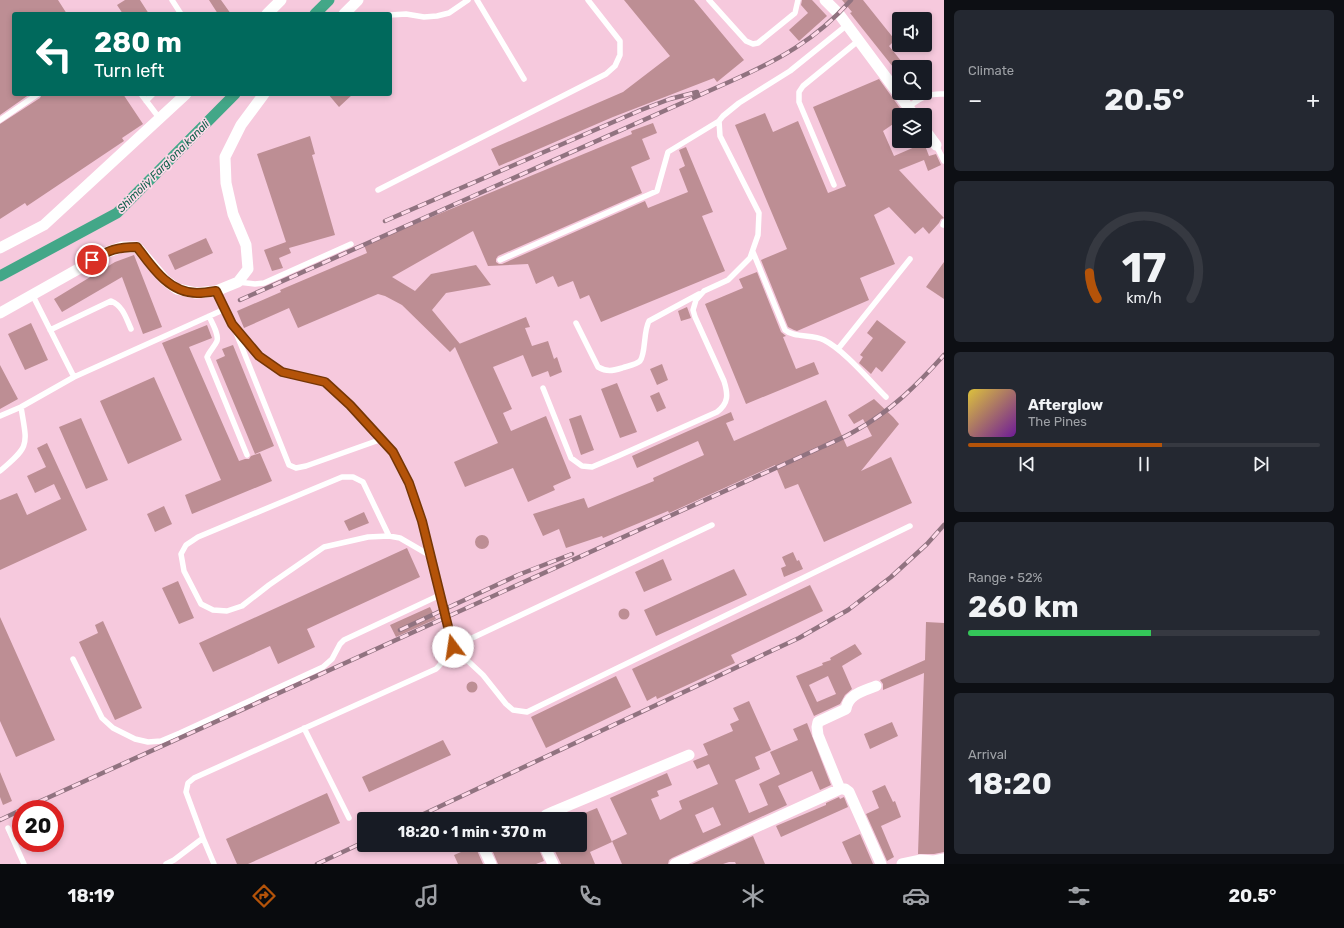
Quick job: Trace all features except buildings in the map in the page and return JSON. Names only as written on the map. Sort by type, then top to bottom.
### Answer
[{"type":"street","points":[[269,12],[281,0]]},
{"type":"street","points":[[346,12],[358,0]]},
{"type":"street","points":[[824,0],[839,14],[909,108]]},
{"type":"street","points":[[0,248],[44,226],[184,96]]},
{"type":"street","points":[[0,313],[33,296],[105,252],[122,247],[137,247],[165,280],[177,289],[196,293],[216,291],[238,282],[248,269],[246,245],[234,214],[226,183],[225,157],[241,125],[263,96]]},
{"type":"street","points":[[932,140],[936,145]]},
{"type":"street","points":[[840,789],[816,727],[818,722],[846,708],[846,703],[850,698],[876,686]]},
{"type":"street","points":[[553,812],[690,755]]},
{"type":"street","points":[[675,864],[840,789],[845,789],[849,792],[882,864]]},
{"type":"street","points":[[485,852],[491,864]]},
{"type":"street","points":[[547,852],[553,864]]},
{"type":"street","points":[[902,864],[921,860],[934,861],[944,859]]},
{"type":"lane","points":[[172,0],[180,12]]},
{"type":"lane","points":[[392,15],[406,14],[437,16],[449,13],[468,0]]},
{"type":"lane","points":[[477,0],[524,79]]},
{"type":"lane","points":[[378,190],[606,74],[615,66],[620,55],[620,41],[588,0]]},
{"type":"lane","points":[[709,0],[746,41],[753,44],[758,43],[795,13],[798,0]]},
{"type":"lane","points":[[500,260],[657,191],[668,152],[719,121],[739,103],[790,71],[847,25]]},
{"type":"lane","points":[[834,185],[799,102],[799,92],[803,86],[858,41]]},
{"type":"lane","points":[[914,108],[924,96],[934,93],[944,94]]},
{"type":"lane","points":[[0,120],[35,96]]},
{"type":"lane","points":[[142,96],[160,119]]},
{"type":"lane","points":[[146,101],[151,96]]},
{"type":"lane","points":[[576,323],[598,367],[605,371],[612,371],[634,364],[639,361],[642,356],[646,327],[649,321],[704,291],[728,280],[750,258],[758,235],[759,213],[720,136],[719,121]]},
{"type":"lane","points":[[936,145],[944,161]]},
{"type":"lane","points":[[238,282],[255,284],[264,283],[351,244]]},
{"type":"lane","points":[[752,252],[785,330],[789,334],[811,336],[824,340],[838,349],[886,397]]},
{"type":"lane","points":[[838,349],[910,260]]},
{"type":"lane","points":[[216,291],[232,324],[289,465],[296,468],[306,466],[382,439]]},
{"type":"lane","points":[[543,388],[571,458],[582,466],[592,467],[612,459],[717,412],[722,408],[726,400],[727,391],[693,310],[696,300],[704,291]]},
{"type":"lane","points":[[33,296],[74,377]]},
{"type":"lane","points":[[50,330],[111,301],[117,303],[121,307],[131,329]]},
{"type":"lane","points":[[0,416],[21,407],[74,377],[225,309]]},
{"type":"lane","points":[[209,316],[217,335],[217,340],[209,351],[207,357],[247,455]]},
{"type":"lane","points":[[232,324],[259,356],[282,372],[325,382],[350,405],[393,452],[409,483],[422,521],[453,647],[483,676],[506,704],[513,710],[527,712],[910,526]]},
{"type":"lane","points":[[0,470],[23,449],[26,438],[21,407]]},
{"type":"lane","points":[[389,536],[363,482],[353,477],[342,477],[198,537],[186,545],[181,554],[184,571],[201,604],[213,610],[227,611],[242,606],[269,585],[324,547],[368,537],[389,536],[400,538],[431,556]]},
{"type":"lane","points":[[214,864],[186,792],[188,783],[201,775],[436,669],[453,647],[712,525]]},
{"type":"lane","points":[[73,659],[102,718],[113,728],[135,739],[148,742],[161,741],[324,667],[332,659],[340,644],[344,640],[440,595]]},
{"type":"lane","points":[[304,728],[349,818]]},
{"type":"lane","points":[[8,828],[24,864]]},
{"type":"lane","points":[[166,864],[174,860],[203,838]]},
{"type":"waterway","name":"Shimoliy Fargʻona kanali","points":[[317,12],[329,0]]},
{"type":"waterway","name":"Shimoliy Fargʻona kanali","points":[[0,276],[117,213],[233,96]]},
{"type":"railway","points":[[240,300],[763,66],[810,38],[824,27],[851,0]]},
{"type":"railway","points":[[385,221],[641,110],[670,99],[697,92]]},
{"type":"railway","points":[[43,800],[843,437],[868,423],[892,406],[914,387],[944,355]]},
{"type":"railway","points":[[428,812],[799,638],[848,610],[891,577],[927,544],[944,525]]},
{"type":"railway","points":[[400,630],[518,575],[572,554]]},
{"type":"railway","points":[[0,820],[12,814]]},
{"type":"railway","points":[[317,864],[357,845]]},
{"type":"route","points":[[92,260],[105,252],[122,247],[137,247],[165,280],[177,289],[196,293],[216,291],[232,324],[259,356],[282,372],[325,382],[361,416],[393,452],[409,483],[422,521],[453,647]]}]
